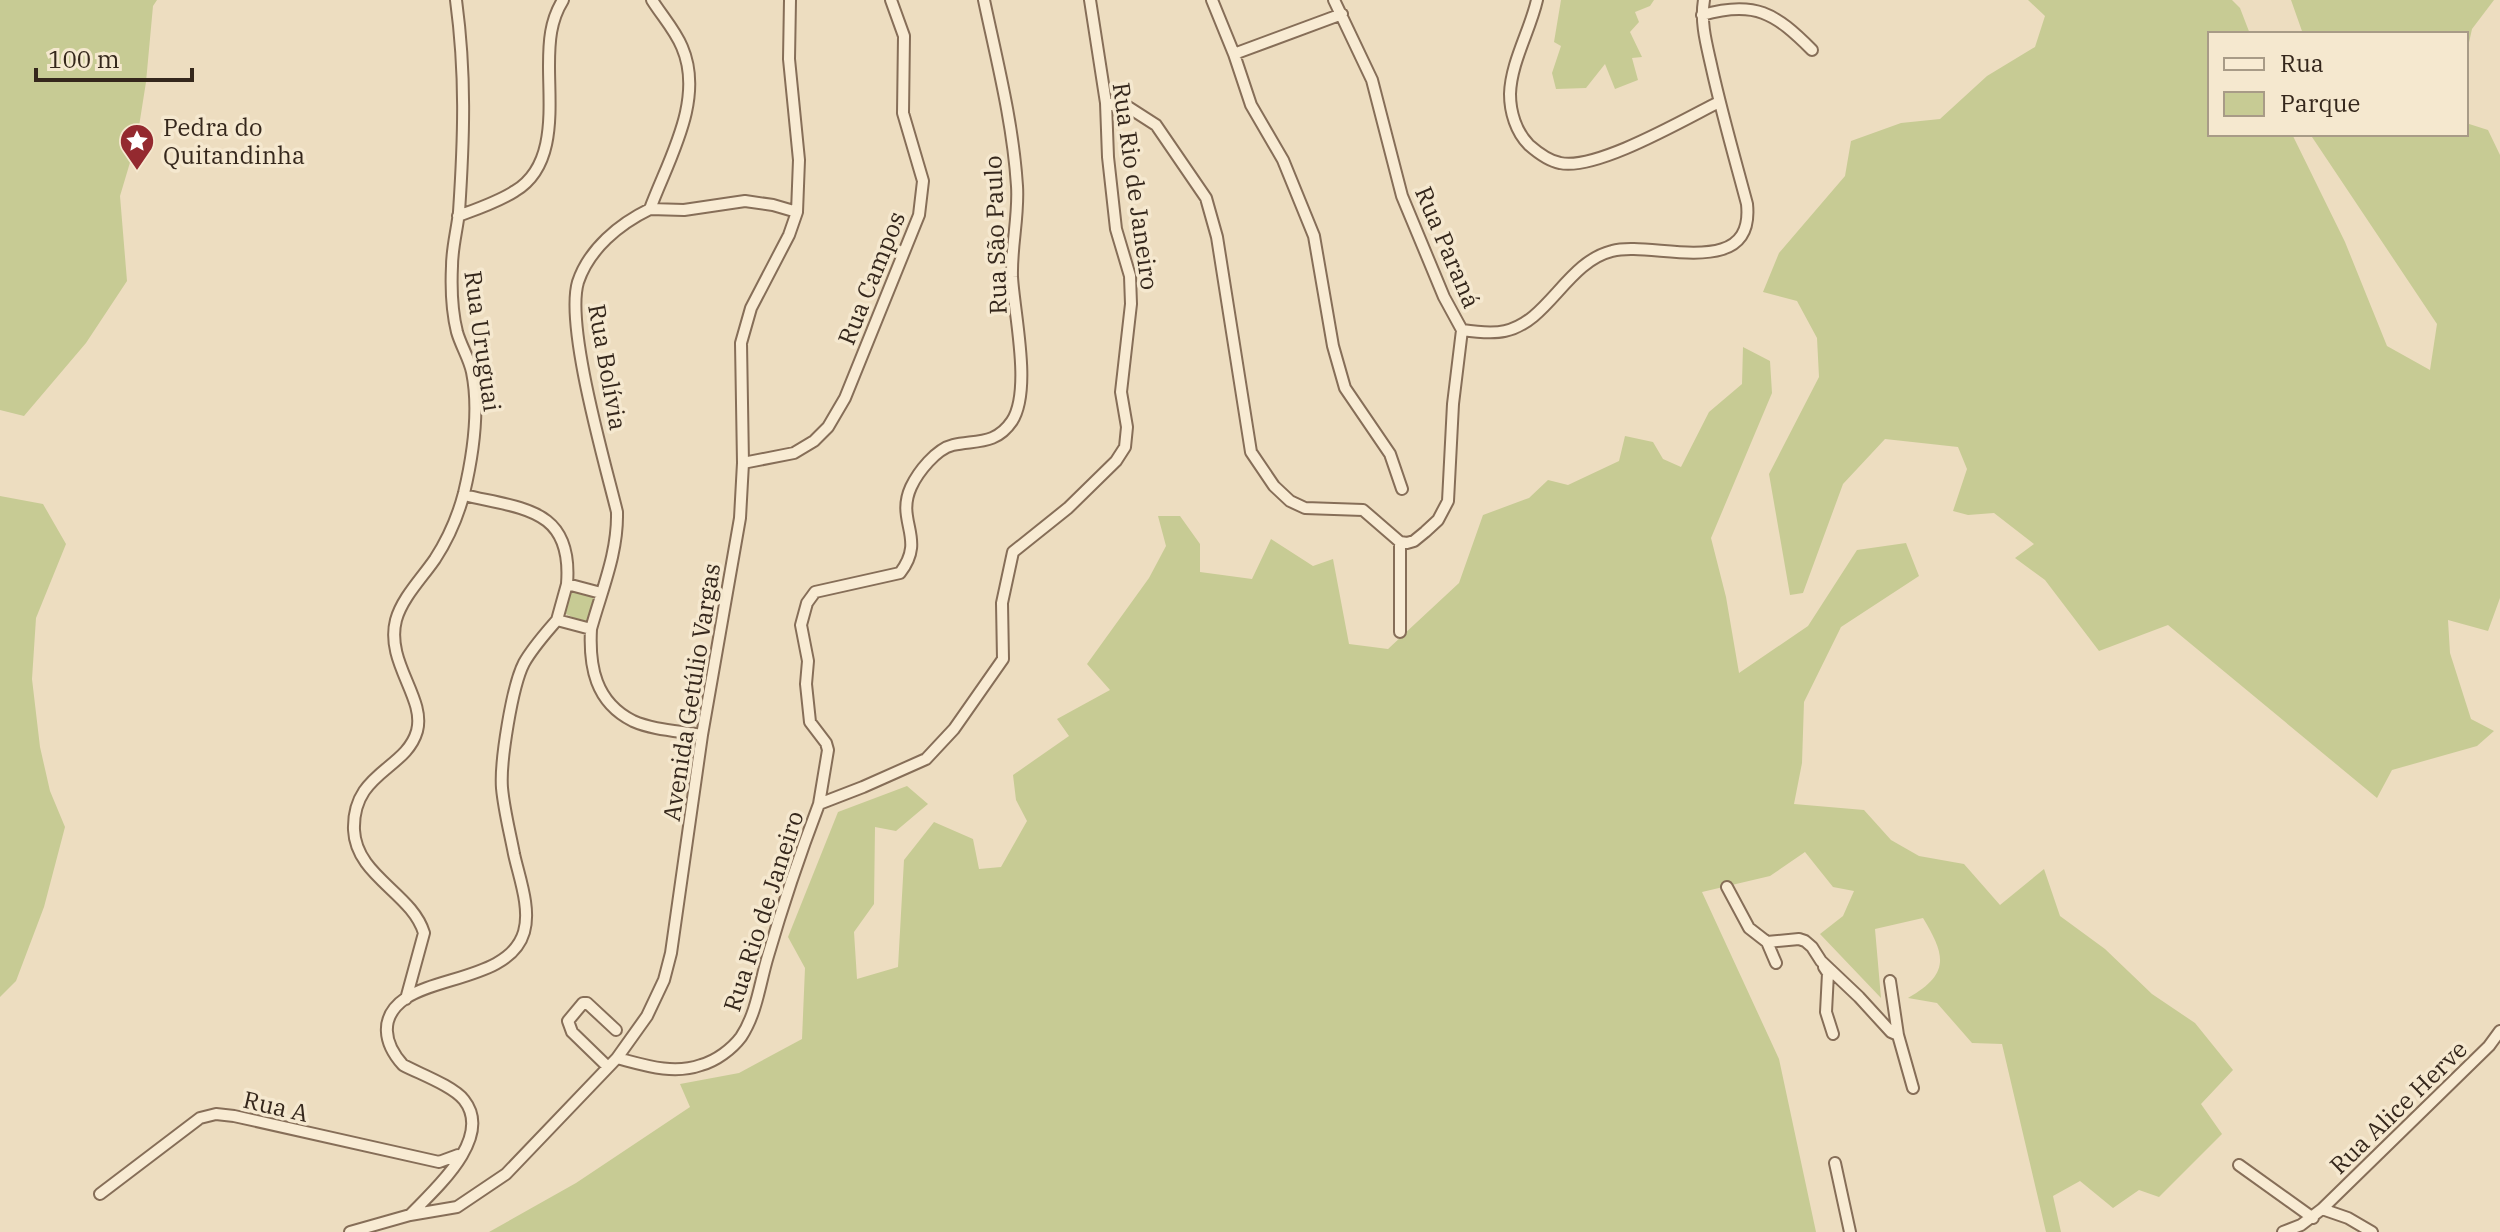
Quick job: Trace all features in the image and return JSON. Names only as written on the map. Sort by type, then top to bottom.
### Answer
[{"type":"street","name":"Rua Uruguai","points":[[406,999],[424,933],[414,912],[365,862],[354,834],[355,818],[364,791],[404,751],[417,732],[416,712],[394,643],[396,620],[449,535],[464,495],[472,452],[475,393],[453,306],[452,265],[465,97],[456,0]]},
{"type":"street","points":[[458,216],[517,190],[531,178],[541,162],[547,141],[551,25],[563,0]]},
{"type":"street","points":[[652,0],[677,36],[691,76],[687,114],[650,209],[684,210],[745,201],[797,212]]},
{"type":"street","name":"Avenida Getúlio Vargas","points":[[350,1232],[410,1215],[457,1207],[492,1185],[617,1058],[647,1016],[664,980],[671,953],[702,735],[740,518],[743,463],[740,361],[743,331],[797,212],[799,160],[789,59],[790,0]]},
{"type":"street","name":"Rua Campos","points":[[743,463],[794,453],[814,441],[828,427],[845,398],[919,215],[923,181],[903,113],[904,36],[891,0]]},
{"type":"street","name":"Rua São Paulo","points":[[819,804],[828,750],[810,722],[806,684],[808,661],[801,625],[807,603],[815,592],[900,573],[913,549],[906,506],[911,488],[921,473],[938,452],[950,445],[983,442],[997,435],[1010,424],[1017,411],[1020,369],[1012,267],[1017,187],[1011,135],[984,0]]},
{"type":"street","name":"Rua Rio de Janeiro","points":[[617,1058],[656,1068],[690,1068],[723,1054],[741,1037],[754,1007],[793,872],[819,804],[926,759],[954,729],[1003,659],[1002,603],[1013,552],[1018,545],[1048,525],[1122,454],[1127,427],[1121,392],[1131,304],[1130,276],[1116,229],[1106,103],[1090,0]]},
{"type":"street","points":[[1212,0],[1251,105],[1283,160],[1314,236],[1333,346],[1345,388],[1390,454],[1402,489]]},
{"type":"street","name":"Rua Paraná","points":[[1334,0],[1372,80],[1402,196],[1433,275],[1462,330],[1453,404],[1448,501],[1438,520],[1425,532],[1414,541],[1400,542]]},
{"type":"street","points":[[1537,0],[1512,80],[1510,105],[1524,139],[1543,155],[1570,164],[1600,158],[1719,102]]},
{"type":"street","points":[[1462,330],[1506,331],[1523,324],[1595,256],[1619,249],[1710,252],[1729,247],[1734,242],[1745,226],[1748,211],[1719,102],[1702,15],[1704,0]]},
{"type":"street","points":[[1702,15],[1722,6],[1741,3],[1757,6],[1780,18],[1812,50]]},
{"type":"street","points":[[1234,54],[1342,14]]},
{"type":"street","points":[[1106,103],[1128,107],[1156,125],[1206,198],[1217,237],[1236,365],[1246,407],[1247,434],[1259,466],[1274,486],[1299,505],[1305,508],[1363,510],[1400,542],[1400,632]]},
{"type":"street","name":"Rua Bolívia","points":[[650,209],[626,222],[599,246],[588,262],[575,297],[590,398],[617,512],[616,547],[591,629],[590,662],[599,688],[610,702],[634,721],[702,735]]},
{"type":"street","points":[[410,1215],[464,1153],[474,1127],[470,1111],[454,1091],[403,1065],[387,1042],[387,1025],[406,999],[497,963],[511,953],[524,934],[523,898],[502,785],[512,706],[522,666],[535,644],[557,620],[567,584],[565,544],[545,518],[528,510],[464,495]]},
{"type":"street","points":[[567,584],[601,593]]},
{"type":"street","points":[[557,620],[591,629]]},
{"type":"street","points":[[1727,887],[1749,928],[1767,942],[1776,963]]},
{"type":"street","points":[[1767,942],[1799,939],[1812,947],[1828,973],[1826,1012],[1833,1034]]},
{"type":"street","points":[[1821,961],[1891,1032],[1898,1035]]},
{"type":"street","points":[[1890,981],[1898,1035],[1913,1088]]},
{"type":"street","points":[[608,1067],[572,1032],[568,1021],[583,1003],[587,1003],[616,1030]]},
{"type":"street","name":"Rua Alice Herve","points":[[2283,1232],[2313,1218],[2489,1046],[2500,1031]]},
{"type":"street","name":"Rua A","points":[[100,1194],[186,1126],[208,1115],[234,1116],[439,1162],[464,1153]]},
{"type":"street","points":[[1835,1163],[1850,1232]]},
{"type":"street","points":[[2239,1165],[2313,1218]]},
{"type":"street","points":[[2322,1209],[2348,1218],[2372,1232]]},
{"type":"green space","points":[[0,0],[157,0],[153,6],[137,139],[120,196],[127,281],[86,343],[24,416],[0,410]]},
{"type":"green space","points":[[1561,0],[1654,0],[1650,6],[1635,12],[1639,22],[1630,32],[1642,57],[1632,58],[1638,80],[1615,89],[1605,64],[1586,88],[1556,89],[1552,73],[1561,46],[1554,42]]},
{"type":"green space","points":[[2028,0],[2232,0],[2240,8],[2249,32],[2208,32],[2208,136],[2293,136],[2345,242],[2387,346],[2430,370],[2437,324],[2311,136],[2468,136],[2468,124],[2488,130],[2500,155],[2500,598],[2488,631],[2448,620],[2450,653],[2471,719],[2494,731],[2477,746],[2392,770],[2377,798],[2168,625],[2099,651],[2045,580],[2015,558],[2034,544],[1994,513],[1968,515],[1953,511],[1967,469],[1958,447],[1885,439],[1843,484],[1803,593],[1790,595],[1769,474],[1819,377],[1817,338],[1797,301],[1763,292],[1779,253],[1845,176],[1851,141],[1901,123],[1940,119],[1987,76],[2035,47],[2045,16]]},
{"type":"green space","points":[[2291,0],[2494,0],[2472,29],[2468,47],[2468,32],[2302,32]]},
{"type":"green space","points":[[1743,347],[1770,361],[1772,393],[1711,538],[1726,597],[1739,673],[1808,626],[1857,550],[1906,543],[1919,576],[1841,627],[1804,702],[1802,763],[1794,804],[1864,810],[1891,840],[1919,856],[1964,864],[2000,905],[2044,869],[2060,916],[2105,949],[2152,994],[2195,1023],[2233,1070],[2201,1104],[2222,1134],[2159,1197],[2139,1190],[2113,1208],[2080,1181],[2053,1196],[2061,1232],[2046,1232],[2002,1044],[1972,1043],[1937,1003],[1908,998],[1931,981],[1940,963],[1936,943],[1923,918],[1875,929],[1881,998],[1820,934],[1843,916],[1854,891],[1833,887],[1805,852],[1770,876],[1702,892],[1779,1059],[1816,1232],[489,1232],[576,1183],[690,1107],[680,1084],[739,1073],[802,1039],[805,968],[788,937],[838,812],[907,786],[928,804],[896,831],[875,827],[874,904],[854,932],[857,979],[898,967],[904,860],[934,822],[973,839],[979,869],[1001,867],[1027,821],[1016,800],[1013,775],[1069,736],[1057,719],[1110,690],[1087,664],[1149,578],[1166,546],[1158,516],[1180,516],[1200,544],[1200,572],[1252,579],[1271,539],[1313,566],[1333,559],[1349,644],[1388,649],[1459,583],[1483,515],[1529,498],[1548,480],[1568,485],[1619,461],[1625,436],[1653,442],[1663,459],[1681,467],[1709,412],[1742,384]]},
{"type":"green space","points":[[0,496],[43,504],[66,544],[36,618],[32,679],[40,747],[50,791],[65,827],[44,907],[16,981],[0,997]]},
{"type":"green space","points":[[574,590],[593,596],[589,621],[585,623],[566,614],[567,601]]},
{"type":"place","name":"Pedra do Quitandinha","points":[[137,172]]}]
